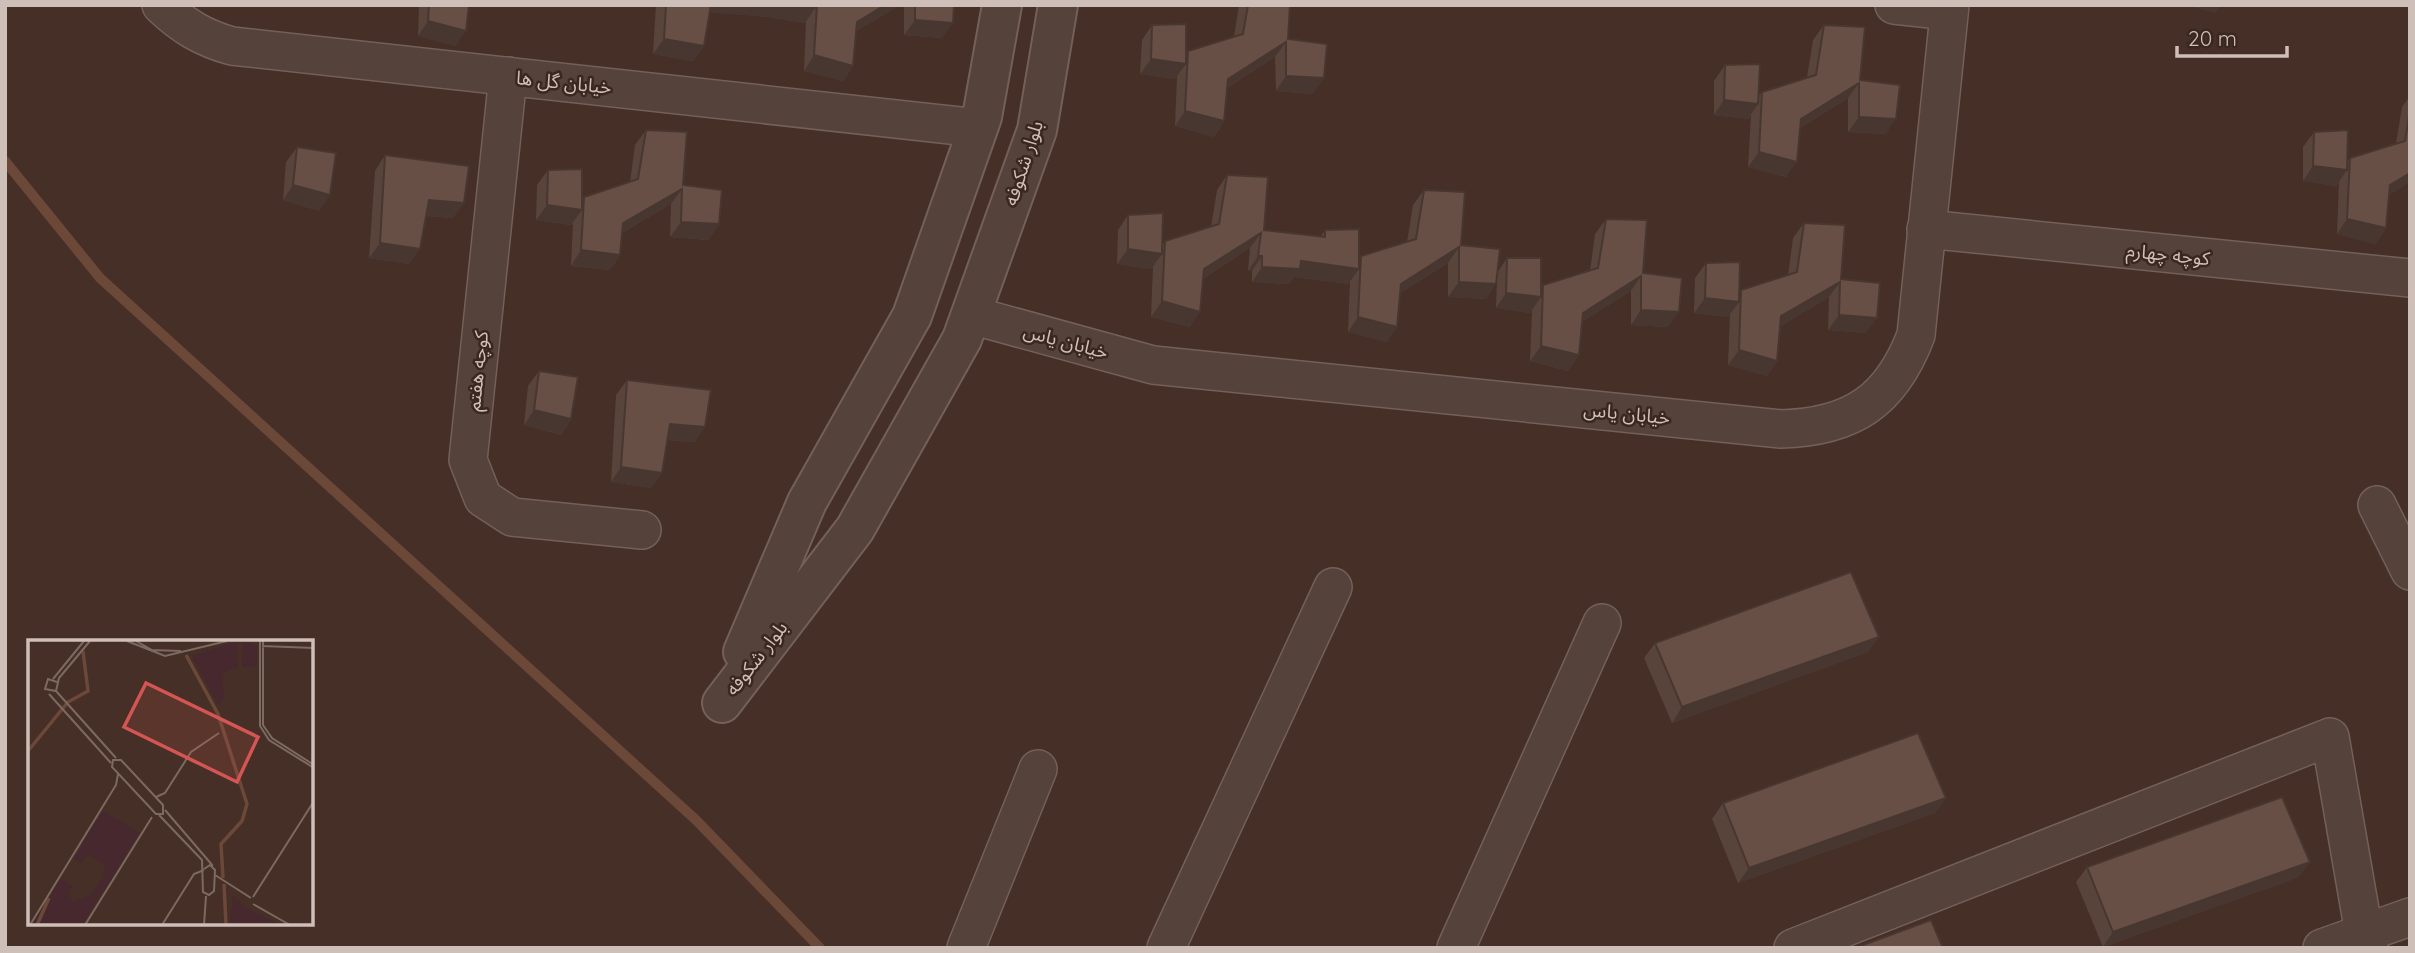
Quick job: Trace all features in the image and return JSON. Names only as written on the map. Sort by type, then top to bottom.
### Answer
[{"type":"street","name":"خیابان گل ها","points":[[161,5],[181,24],[205,38],[232,46],[978,128]]},
{"type":"street","name":"بلوار شکوفه","points":[[1002,5],[978,128],[912,316],[807,502],[722,703],[855,529],[962,339],[1037,130],[1058,5]]},
{"type":"street","points":[[1894,5],[1950,8]]},
{"type":"street","name":"خیابان یاس","points":[[971,315],[1153,365],[1781,429],[1811,428],[1840,421],[1866,407],[1889,387],[1906,362],[1916,335],[1950,8]]},
{"type":"street","name":"کوچه هفتم","points":[[508,76],[468,460],[483,498],[512,517],[642,530]]},
{"type":"street","name":"کوچه چهارم","points":[[1926,229],[2410,278]]},
{"type":"street","points":[[2377,505],[2410,571]]},
{"type":"street","points":[[1166,948],[1333,587]]},
{"type":"street","points":[[1455,948],[1602,623]]},
{"type":"street","points":[[1793,948],[2330,737],[2366,940]]},
{"type":"street","points":[[966,948],[1038,769]]},
{"type":"street","points":[[2322,948],[2366,940],[2410,917]]},
{"type":"building","points":[[429,5],[469,5],[466,31],[428,21]]},
{"type":"building","points":[[666,5],[711,5],[704,46],[664,39]]},
{"type":"building","points":[[817,5],[885,5],[857,22],[853,66],[814,55]]},
{"type":"building","points":[[915,5],[954,5],[953,23],[915,20]]},
{"type":"building","points":[[1248,5],[1290,5],[1288,39],[1327,44],[1324,78],[1286,76],[1286,42],[1228,79],[1224,121],[1185,111],[1188,51],[1243,34]]},
{"type":"building","points":[[1186,24],[1186,64],[1151,59],[1152,25]]},
{"type":"building","points":[[1824,25],[1865,27],[1860,80],[1900,85],[1896,119],[1859,117],[1859,83],[1801,119],[1797,162],[1759,152],[1762,92],[1816,75]]},
{"type":"building","points":[[1760,64],[1758,104],[1724,100],[1725,65]]},
{"type":"building","points":[[2410,111],[2410,173],[2390,185],[2386,228],[2347,219],[2350,158],[2405,141]]},
{"type":"building","points":[[646,130],[687,132],[683,185],[722,190],[719,224],[681,222],[682,189],[623,223],[620,255],[581,250],[584,197],[638,179]]},
{"type":"building","points":[[2348,130],[2347,170],[2313,166],[2314,132]]},
{"type":"building","points":[[297,147],[336,153],[330,195],[293,185]]},
{"type":"building","points":[[385,155],[469,166],[464,203],[429,200],[420,249],[380,243]]},
{"type":"building","points":[[582,169],[582,210],[547,205],[548,170]]},
{"type":"building","points":[[1227,175],[1268,177],[1264,230],[1325,237],[1325,230],[1359,229],[1359,269],[1301,261],[1300,269],[1262,267],[1262,256],[1258,256],[1261,233],[1204,269],[1200,312],[1162,301],[1165,241],[1219,224]]},
{"type":"building","points":[[1424,190],[1465,192],[1461,245],[1500,249],[1496,284],[1459,282],[1459,247],[1401,284],[1397,327],[1358,317],[1361,256],[1416,239]]},
{"type":"building","points":[[1163,213],[1162,254],[1128,249],[1128,215]]},
{"type":"building","points":[[1606,219],[1647,220],[1643,273],[1682,278],[1679,312],[1641,310],[1641,276],[1583,313],[1579,355],[1541,346],[1543,285],[1598,268]]},
{"type":"building","points":[[1804,223],[1845,225],[1841,279],[1880,283],[1877,318],[1839,315],[1840,282],[1781,316],[1777,361],[1739,350],[1741,290],[1797,272]]},
{"type":"building","points":[[1507,258],[1541,258],[1541,297],[1506,293]]},
{"type":"building","points":[[1740,262],[1739,302],[1705,298],[1706,263]]},
{"type":"building","points":[[539,371],[578,377],[571,419],[534,410]]},
{"type":"building","points":[[627,380],[711,390],[705,427],[670,424],[662,473],[621,467]]},
{"type":"building","points":[[1851,572],[1879,637],[1682,707],[1655,643]]},
{"type":"building","points":[[1918,733],[1946,798],[1749,868],[1723,803]]},
{"type":"building","points":[[2282,797],[2310,862],[2113,932],[2087,867]]},
{"type":"building","points":[[1931,920],[1943,948],[1855,948]]},
{"type":"waterway","points":[[5,161],[100,278],[696,820],[820,948]]}]
